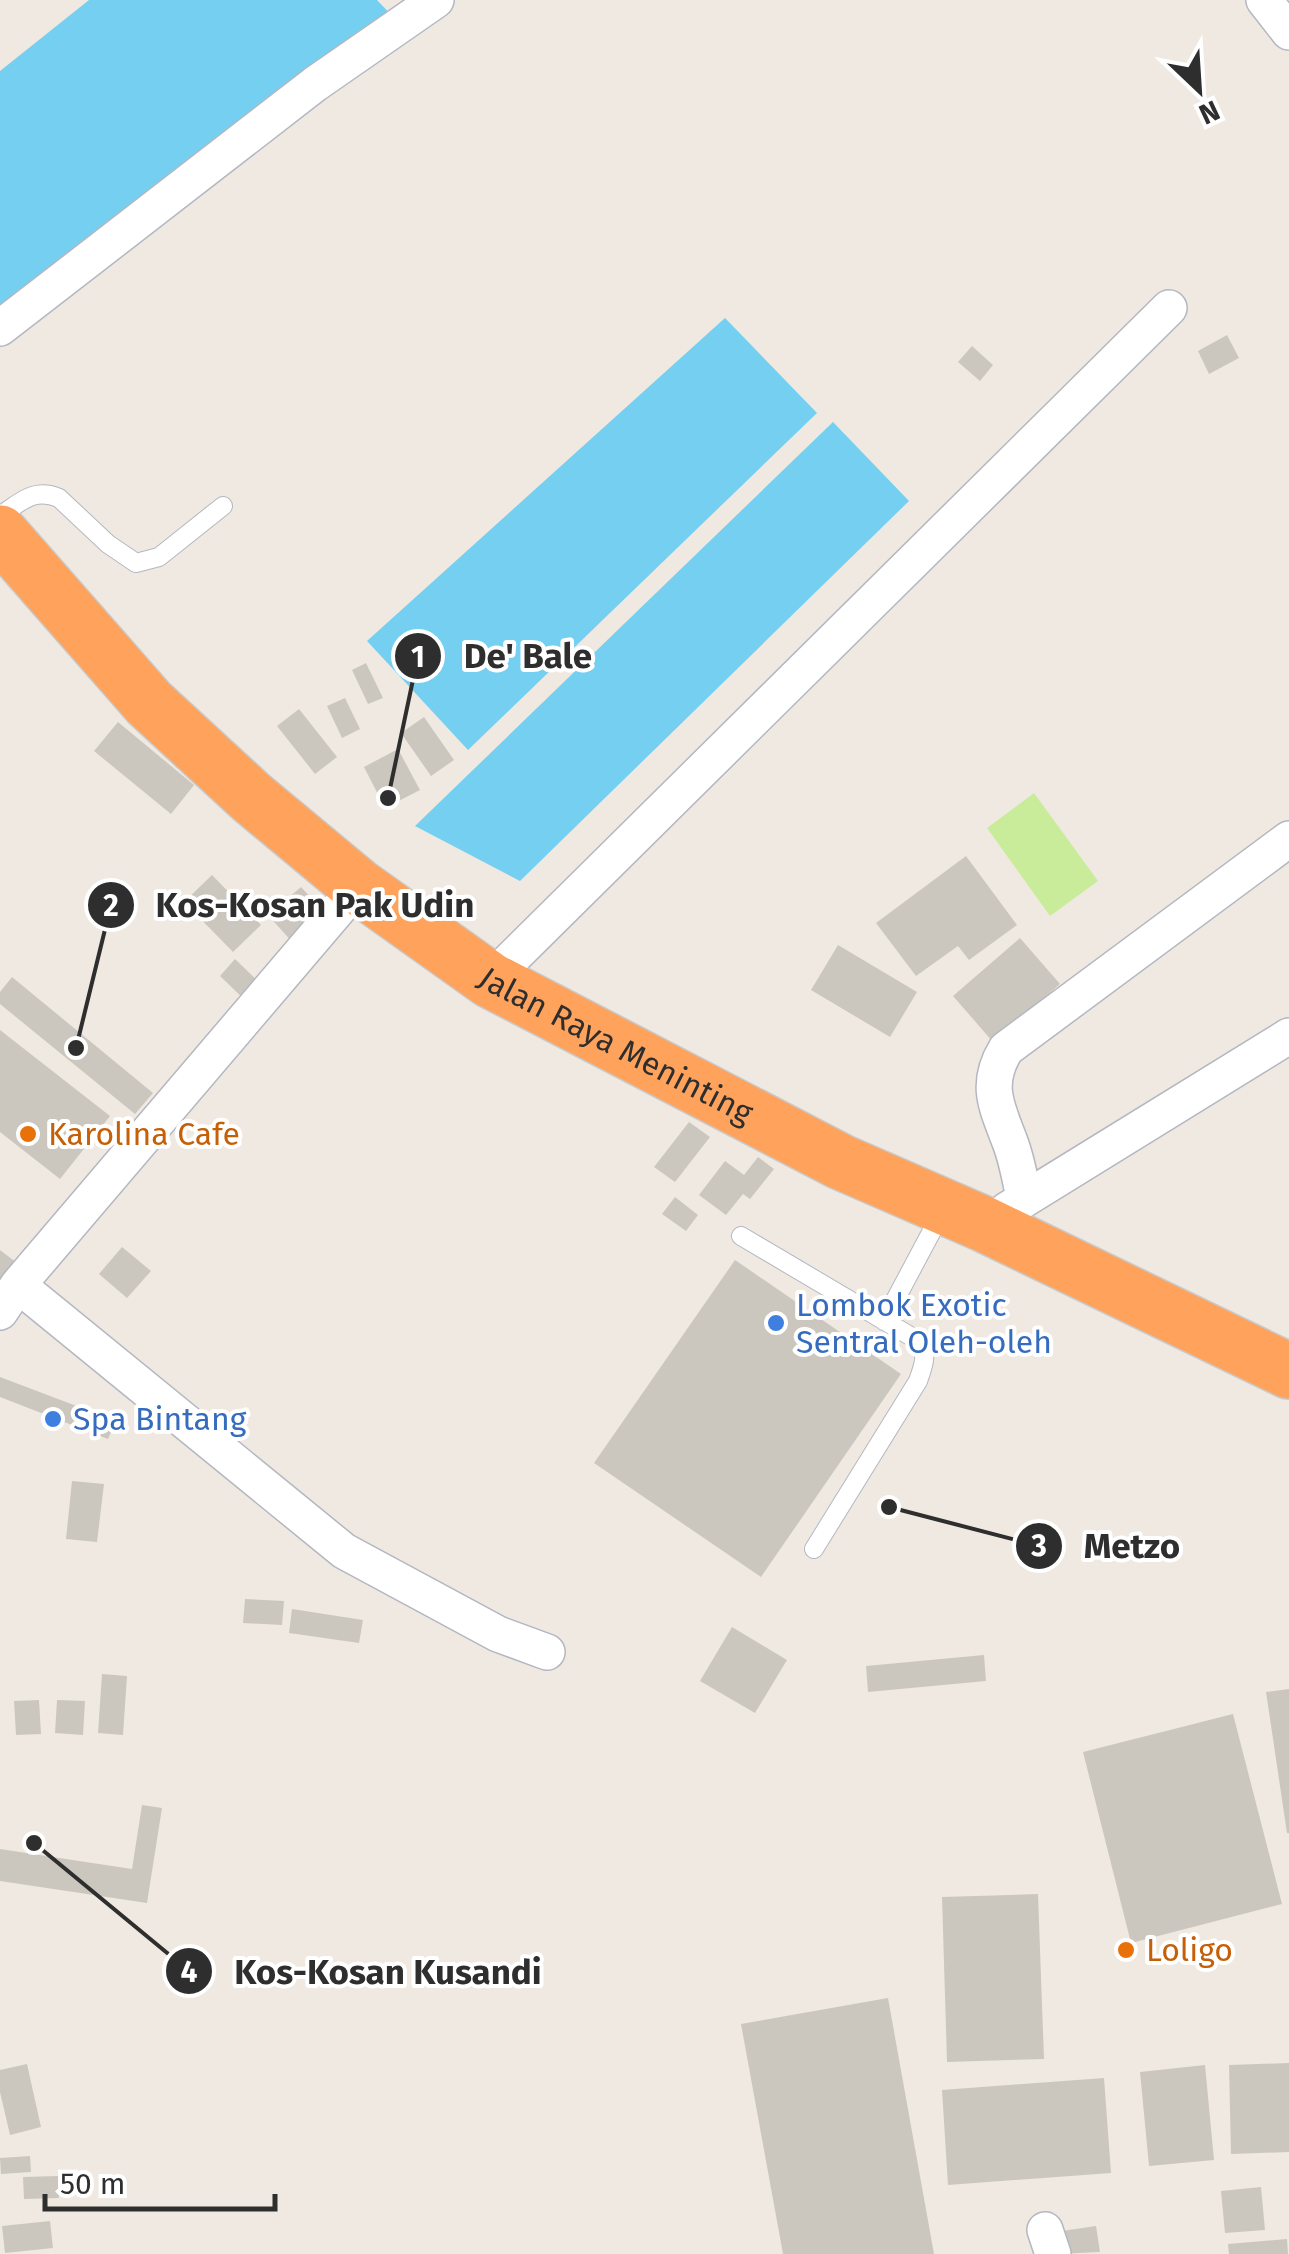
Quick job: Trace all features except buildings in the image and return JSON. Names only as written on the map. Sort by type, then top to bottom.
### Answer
[{"type":"highway","name":"Jalan Raya Meninting","points":[[0,533],[150,703],[252,798],[358,886],[490,980],[841,1162],[985,1210],[1289,1371]]},
{"type":"street","points":[[0,328],[315,84],[436,0]]},
{"type":"street","points":[[1264,0],[1289,32]]},
{"type":"street","points":[[490,980],[1169,308]]},
{"type":"street","points":[[985,1210],[1019,1170],[993,1088],[994,1072],[1006,1049],[1289,839]]},
{"type":"street","points":[[358,886],[9,1298],[344,1551],[498,1634],[547,1652]]},
{"type":"street","points":[[985,1210],[1289,1036]]},
{"type":"lane","points":[[0,516],[32,493],[50,494],[136,563],[159,557],[223,506]]},
{"type":"lane","points":[[884,1321],[985,1210]]},
{"type":"lane","points":[[741,1236],[922,1343],[926,1359],[918,1381],[814,1550]]},
{"type":"green space","points":[[1034,793],[1098,881],[1050,916],[987,828]]},
{"type":"water","points":[[89,0],[377,0],[398,22],[0,326],[0,71]]},
{"type":"water","points":[[725,318],[817,413],[468,750],[367,641]]},
{"type":"water","points":[[833,422],[909,501],[520,881],[415,826]]},
{"type":"place","name":"De' Bale","points":[[388,798]]},
{"type":"place","name":"Kos-Kosan Pak Udin","points":[[76,1048]]},
{"type":"place","name":"Karolina Cafe","points":[[28,1134]]},
{"type":"place","name":"Lombok Exotic Sentral Oleh-oleh","points":[[776,1323]]},
{"type":"place","name":"Spa Bintang","points":[[53,1419]]},
{"type":"place","name":"Metzo","points":[[889,1507]]},
{"type":"place","name":"Kos-Kosan Kusandi","points":[[34,1843]]},
{"type":"place","name":"Loligo","points":[[1126,1950]]}]
